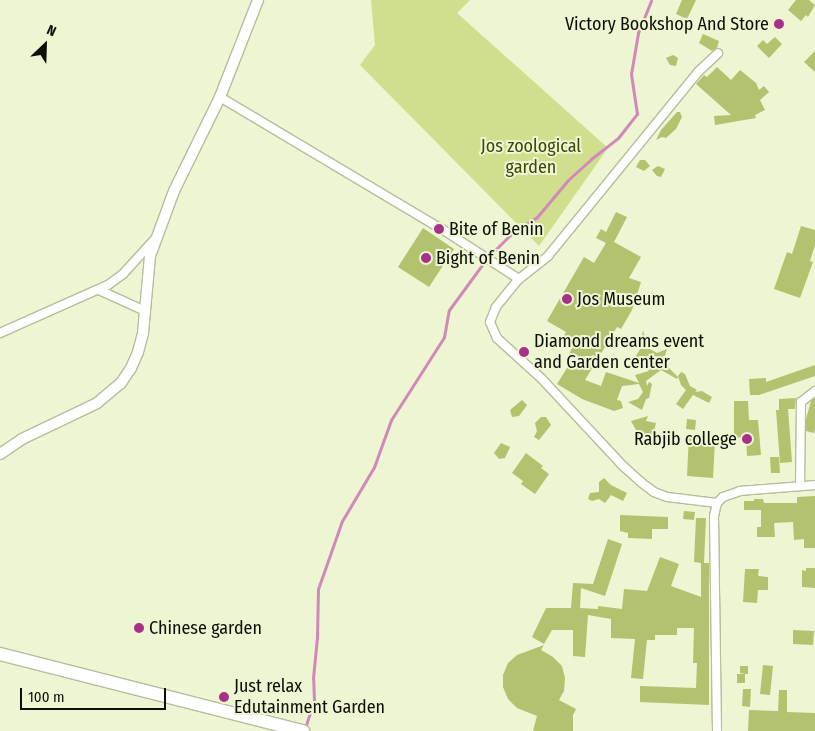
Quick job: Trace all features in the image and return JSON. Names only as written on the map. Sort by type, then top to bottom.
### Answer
[{"type":"main road","points":[[0,654],[303,731]]},
{"type":"street","points":[[0,454],[22,439],[97,403],[121,383],[138,352],[145,311],[150,256],[174,191],[220,96],[258,0]]},
{"type":"street","points":[[717,503],[667,497],[654,492],[642,483],[624,467],[542,379],[497,338],[492,330],[492,315],[519,279],[548,256],[699,71],[718,54]]},
{"type":"street","points":[[220,96],[420,216],[519,279]]},
{"type":"street","points":[[0,333],[99,290],[123,274],[158,237]]},
{"type":"street","points":[[99,290],[145,311]]},
{"type":"street","points":[[800,486],[802,402],[815,391]]},
{"type":"street","points":[[717,731],[714,516],[717,503],[723,497],[740,492],[815,485]]},
{"type":"green space","name":"Jos zoological garden","points":[[371,0],[470,0],[457,13],[608,148],[539,246],[360,65],[375,45]]},
{"type":"building","points":[[682,0],[696,0],[687,19],[676,14]]},
{"type":"building","points":[[796,0],[809,0],[815,5],[808,17],[806,15],[801,21],[788,10]]},
{"type":"building","points":[[703,34],[719,41],[717,48],[712,51],[699,43]]},
{"type":"building","points":[[775,37],[782,44],[769,58],[757,46],[763,40],[767,44]]},
{"type":"building","points":[[815,51],[815,72],[804,62]]},
{"type":"building","points":[[673,55],[678,58],[676,66],[670,65],[666,58]]},
{"type":"building","points":[[717,67],[731,80],[740,70],[756,83],[759,90],[764,86],[769,92],[760,100],[765,110],[755,115],[756,118],[715,125],[714,116],[731,115],[696,84],[704,75],[707,77]]},
{"type":"building","points":[[677,112],[680,112],[682,117],[676,129],[666,138],[662,137],[656,140],[661,130]]},
{"type":"building","points":[[640,160],[645,160],[650,166],[644,171],[636,167]]},
{"type":"building","points":[[658,166],[665,169],[661,177],[657,176],[652,170]]},
{"type":"building","points":[[616,212],[627,217],[614,242],[641,257],[629,278],[641,282],[632,310],[621,329],[617,327],[585,380],[601,386],[606,372],[639,383],[635,375],[649,371],[627,359],[636,356],[640,349],[643,330],[648,348],[657,353],[667,349],[663,362],[678,377],[677,379],[661,370],[646,381],[647,386],[649,382],[652,384],[649,398],[646,399],[642,410],[628,402],[638,399],[643,392],[639,384],[622,386],[617,400],[621,401],[623,408],[614,411],[582,399],[557,384],[572,360],[570,352],[574,344],[563,337],[566,332],[547,321],[584,257],[594,263],[606,243],[596,238],[601,229],[606,232]]},
{"type":"building","points":[[801,226],[815,230],[815,245],[810,261],[813,262],[800,298],[774,289],[787,252],[792,254]]},
{"type":"building","name":"Bight of Benin","points":[[423,228],[454,249],[429,287],[398,267]]},
{"type":"building","points":[[815,365],[815,376],[759,395],[750,395],[749,379],[766,378],[766,382]]},
{"type":"building","points":[[681,372],[685,374],[690,386],[697,390],[695,392],[702,391],[712,397],[709,403],[693,395],[683,409],[676,404],[686,390],[681,385],[678,376]]},
{"type":"building","points":[[796,398],[795,409],[788,409],[792,462],[780,463],[776,410],[779,410],[779,399]]},
{"type":"building","points":[[815,398],[814,433],[806,431],[806,419],[811,401]]},
{"type":"building","points":[[522,400],[527,405],[519,416],[512,417],[510,410]]},
{"type":"building","points":[[734,401],[748,401],[749,420],[758,420],[761,455],[747,456],[746,437],[734,438]]},
{"type":"building","points":[[648,416],[646,421],[656,423],[654,431],[660,437],[645,448],[646,441],[642,441],[631,421]]},
{"type":"building","points":[[541,417],[546,417],[551,425],[539,440],[534,437],[537,431],[535,423]]},
{"type":"building","points":[[687,419],[696,420],[695,430],[686,429]]},
{"type":"building","points":[[689,434],[709,435],[709,439],[715,440],[713,478],[687,476]]},
{"type":"building","points":[[501,443],[510,447],[505,458],[499,459],[494,453]]},
{"type":"building","points":[[526,453],[543,466],[541,468],[549,474],[535,494],[521,484],[523,481],[512,473]]},
{"type":"building","points":[[770,457],[779,457],[780,473],[771,473]]},
{"type":"building","points":[[604,478],[611,485],[627,493],[623,501],[611,495],[605,503],[599,499],[592,501],[588,499],[590,493],[599,492],[599,482]]},
{"type":"building","points":[[815,496],[815,548],[804,548],[804,539],[794,540],[793,522],[774,523],[775,537],[757,537],[757,527],[761,527],[761,510],[744,510],[744,501],[754,501],[754,499],[763,499],[764,503],[797,503],[797,497]]},
{"type":"building","points":[[684,511],[695,512],[694,520],[683,519]]},
{"type":"building","points":[[620,515],[668,517],[668,529],[652,529],[652,539],[628,538],[628,533],[620,531]]},
{"type":"building","points":[[696,518],[706,518],[704,563],[709,563],[709,705],[640,702],[640,686],[696,688],[697,663],[693,663],[694,628],[677,628],[677,635],[655,635],[655,640],[647,640],[643,679],[631,678],[635,639],[611,638],[611,619],[588,615],[585,657],[573,656],[573,630],[552,630],[544,644],[532,637],[546,608],[571,608],[573,583],[593,584],[608,539],[622,544],[605,596],[581,588],[580,608],[598,609],[598,606],[622,609],[624,589],[647,591],[660,557],[679,564],[671,586],[701,597],[701,563],[694,562]]},
{"type":"building","points":[[806,568],[815,568],[815,588],[802,587],[802,570],[806,571]]},
{"type":"building","points":[[745,569],[759,569],[758,576],[768,577],[768,590],[758,590],[757,603],[743,602]]},
{"type":"building","points":[[793,630],[814,631],[813,645],[793,644]]},
{"type":"building","points":[[544,645],[541,650],[553,657],[562,666],[565,678],[564,691],[559,700],[576,709],[573,715],[573,731],[533,731],[537,716],[517,708],[508,699],[503,687],[503,675],[508,663],[517,655]]},
{"type":"building","points":[[763,665],[773,666],[770,695],[760,694]]},
{"type":"building","points":[[740,666],[748,666],[748,674],[740,673]]},
{"type":"building","points":[[737,674],[745,674],[745,683],[737,683]]},
{"type":"building","points":[[743,689],[751,689],[750,707],[742,706]]},
{"type":"building","points":[[779,690],[787,690],[787,712],[815,713],[815,731],[748,731],[749,710],[778,711]]},
{"type":"waterway","points":[[305,728],[314,701],[313,678],[317,637],[318,589],[342,521],[374,467],[391,420],[444,337],[449,310],[487,258],[514,231],[537,217],[568,180],[618,138],[637,114],[631,74],[638,33],[651,0]]},
{"type":"place","name":"Victory Bookshop And Store","points":[[779,24]]},
{"type":"place","name":"Bite of Benin","points":[[439,229]]},
{"type":"place","name":"Bight of Benin","points":[[426,258]]},
{"type":"place","name":"Jos Museum","points":[[567,299]]},
{"type":"place","name":"Diamond dreams event and Garden center","points":[[524,352]]},
{"type":"place","name":"Rabjib college","points":[[747,439]]},
{"type":"place","name":"Chinese garden","points":[[139,628]]},
{"type":"place","name":"Just relax Edutainment Garden","points":[[224,697]]}]
